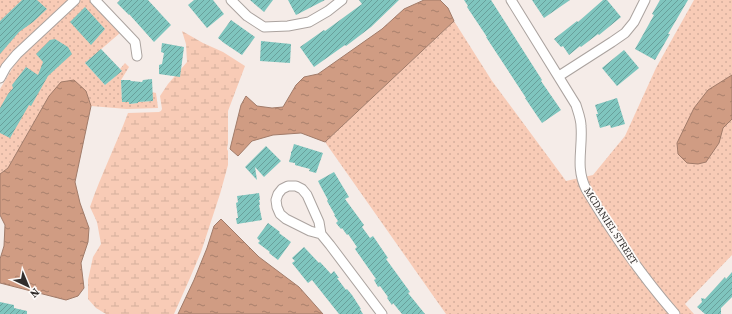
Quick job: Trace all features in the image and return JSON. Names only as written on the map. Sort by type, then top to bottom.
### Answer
[{"type":"street","points":[[0,78],[6,67],[17,54],[75,0]]},
{"type":"street","points":[[95,0],[135,42],[137,56]]},
{"type":"street","points":[[231,0],[247,16],[264,27],[288,26],[309,22],[328,11],[342,0]]},
{"type":"street","name":"MCDANIEL STREET","points":[[511,0],[576,105],[581,120],[582,134],[580,164],[583,183],[622,245],[647,281],[675,314]]},
{"type":"street","points":[[559,76],[625,33],[634,22],[645,0]]},
{"type":"street","points":[[321,234],[310,231],[286,219],[280,214],[276,200],[282,189],[288,186],[296,186],[308,195],[319,222],[321,234],[382,314]]},
{"type":"green space","points":[[0,0],[68,0],[14,52],[0,72]]},
{"type":"green space","points":[[79,0],[90,0],[121,30],[120,33],[85,63],[105,85],[122,71],[120,69],[125,63],[129,67],[121,80],[122,102],[129,102],[129,104],[152,101],[152,92],[156,93],[158,108],[127,109],[91,106],[86,91],[49,96],[8,168],[0,174],[0,89],[16,62]]},
{"type":"green space","points":[[694,0],[732,0],[732,255],[685,304],[694,314],[446,314],[325,142],[454,21],[492,81],[566,181],[593,175],[625,136],[656,68]]},
{"type":"green space","points":[[182,31],[223,52],[245,66],[228,111],[228,165],[201,252],[174,314],[106,314],[96,308],[88,299],[88,280],[93,257],[101,244],[97,222],[90,207],[128,113],[161,111],[160,96],[187,62],[186,44]]},
{"type":"water","points":[[424,0],[440,0],[448,8],[454,21],[325,142],[301,133],[273,135],[252,141],[238,156],[230,149],[241,105],[246,96],[257,106],[272,108],[283,107],[296,85],[304,77],[318,74],[382,29],[404,9]]},
{"type":"water","points":[[732,75],[732,119],[723,128],[719,143],[706,162],[698,164],[687,163],[678,154],[677,143],[694,108],[708,90]]},
{"type":"water","points":[[74,80],[86,91],[91,106],[75,182],[80,203],[89,228],[88,242],[81,263],[84,288],[78,296],[66,300],[0,283],[0,259],[4,246],[5,225],[0,215],[0,174],[8,168],[49,96],[61,82]]},
{"type":"water","points":[[221,219],[259,257],[299,287],[323,314],[178,314],[194,280],[214,226]]},
{"type":"building","points":[[22,0],[37,0],[47,9],[19,32],[0,54],[0,21]]},
{"type":"building","points":[[120,0],[148,0],[171,25],[154,42],[117,3]]},
{"type":"building","points":[[194,0],[213,0],[224,14],[207,28],[188,5]]},
{"type":"building","points":[[250,0],[273,0],[264,12]]},
{"type":"building","points":[[288,0],[325,0],[296,15]]},
{"type":"building","points":[[359,0],[399,0],[371,27],[314,67],[300,47],[362,4]]},
{"type":"building","points":[[464,0],[491,0],[542,80],[541,81],[561,110],[542,123],[486,37]]},
{"type":"building","points":[[532,0],[570,0],[544,18]]},
{"type":"building","points":[[603,0],[607,0],[621,17],[599,35],[598,34],[581,47],[580,46],[569,55],[563,46],[561,47],[554,39],[577,21],[578,22]]},
{"type":"building","points":[[660,0],[688,0],[655,60],[635,49],[654,15],[652,14]]},
{"type":"building","points":[[85,7],[105,29],[91,45],[70,22]]},
{"type":"building","points":[[231,20],[255,37],[242,55],[218,38]]},
{"type":"building","points":[[55,39],[68,47],[72,54],[48,76],[10,138],[0,133],[0,108],[13,88],[12,85],[26,67],[38,75],[43,62],[36,54],[50,40]]},
{"type":"building","points":[[261,41],[291,44],[290,63],[260,61]]},
{"type":"building","points":[[162,43],[184,47],[180,77],[159,74],[159,65],[162,64],[164,53],[161,52]]},
{"type":"building","points":[[101,49],[122,71],[105,85],[85,63]]},
{"type":"building","points":[[624,50],[639,68],[617,86],[602,68]]},
{"type":"building","points":[[152,79],[153,101],[129,104],[129,102],[122,102],[121,80],[142,82],[143,80]]},
{"type":"building","points":[[617,98],[625,124],[611,128],[610,125],[600,128],[595,105]]},
{"type":"building","points":[[294,144],[323,153],[316,173],[309,171],[310,169],[289,162]]},
{"type":"building","points":[[266,146],[281,161],[264,177],[255,167],[257,180],[245,167]]},
{"type":"building","points":[[334,172],[349,197],[345,199],[364,225],[362,227],[370,238],[373,236],[388,258],[386,259],[410,292],[408,293],[425,314],[402,314],[393,303],[392,305],[380,286],[378,287],[374,280],[376,279],[355,249],[357,247],[348,234],[347,235],[336,223],[338,221],[318,181]]},
{"type":"building","points":[[259,193],[259,205],[262,220],[237,224],[237,196]]},
{"type":"building","points":[[268,223],[291,242],[278,260],[258,243],[260,241],[257,238]]},
{"type":"building","points":[[304,247],[331,274],[334,271],[339,278],[337,278],[346,290],[347,289],[352,295],[363,314],[339,314],[312,280],[308,283],[292,263],[295,261],[292,258]]},
{"type":"building","points":[[732,272],[732,297],[721,308],[721,314],[705,314],[697,307],[702,302],[701,298],[705,299],[725,277],[726,279]]},
{"type":"building","points":[[0,302],[14,305],[14,308],[27,311],[27,314],[0,314]]}]
